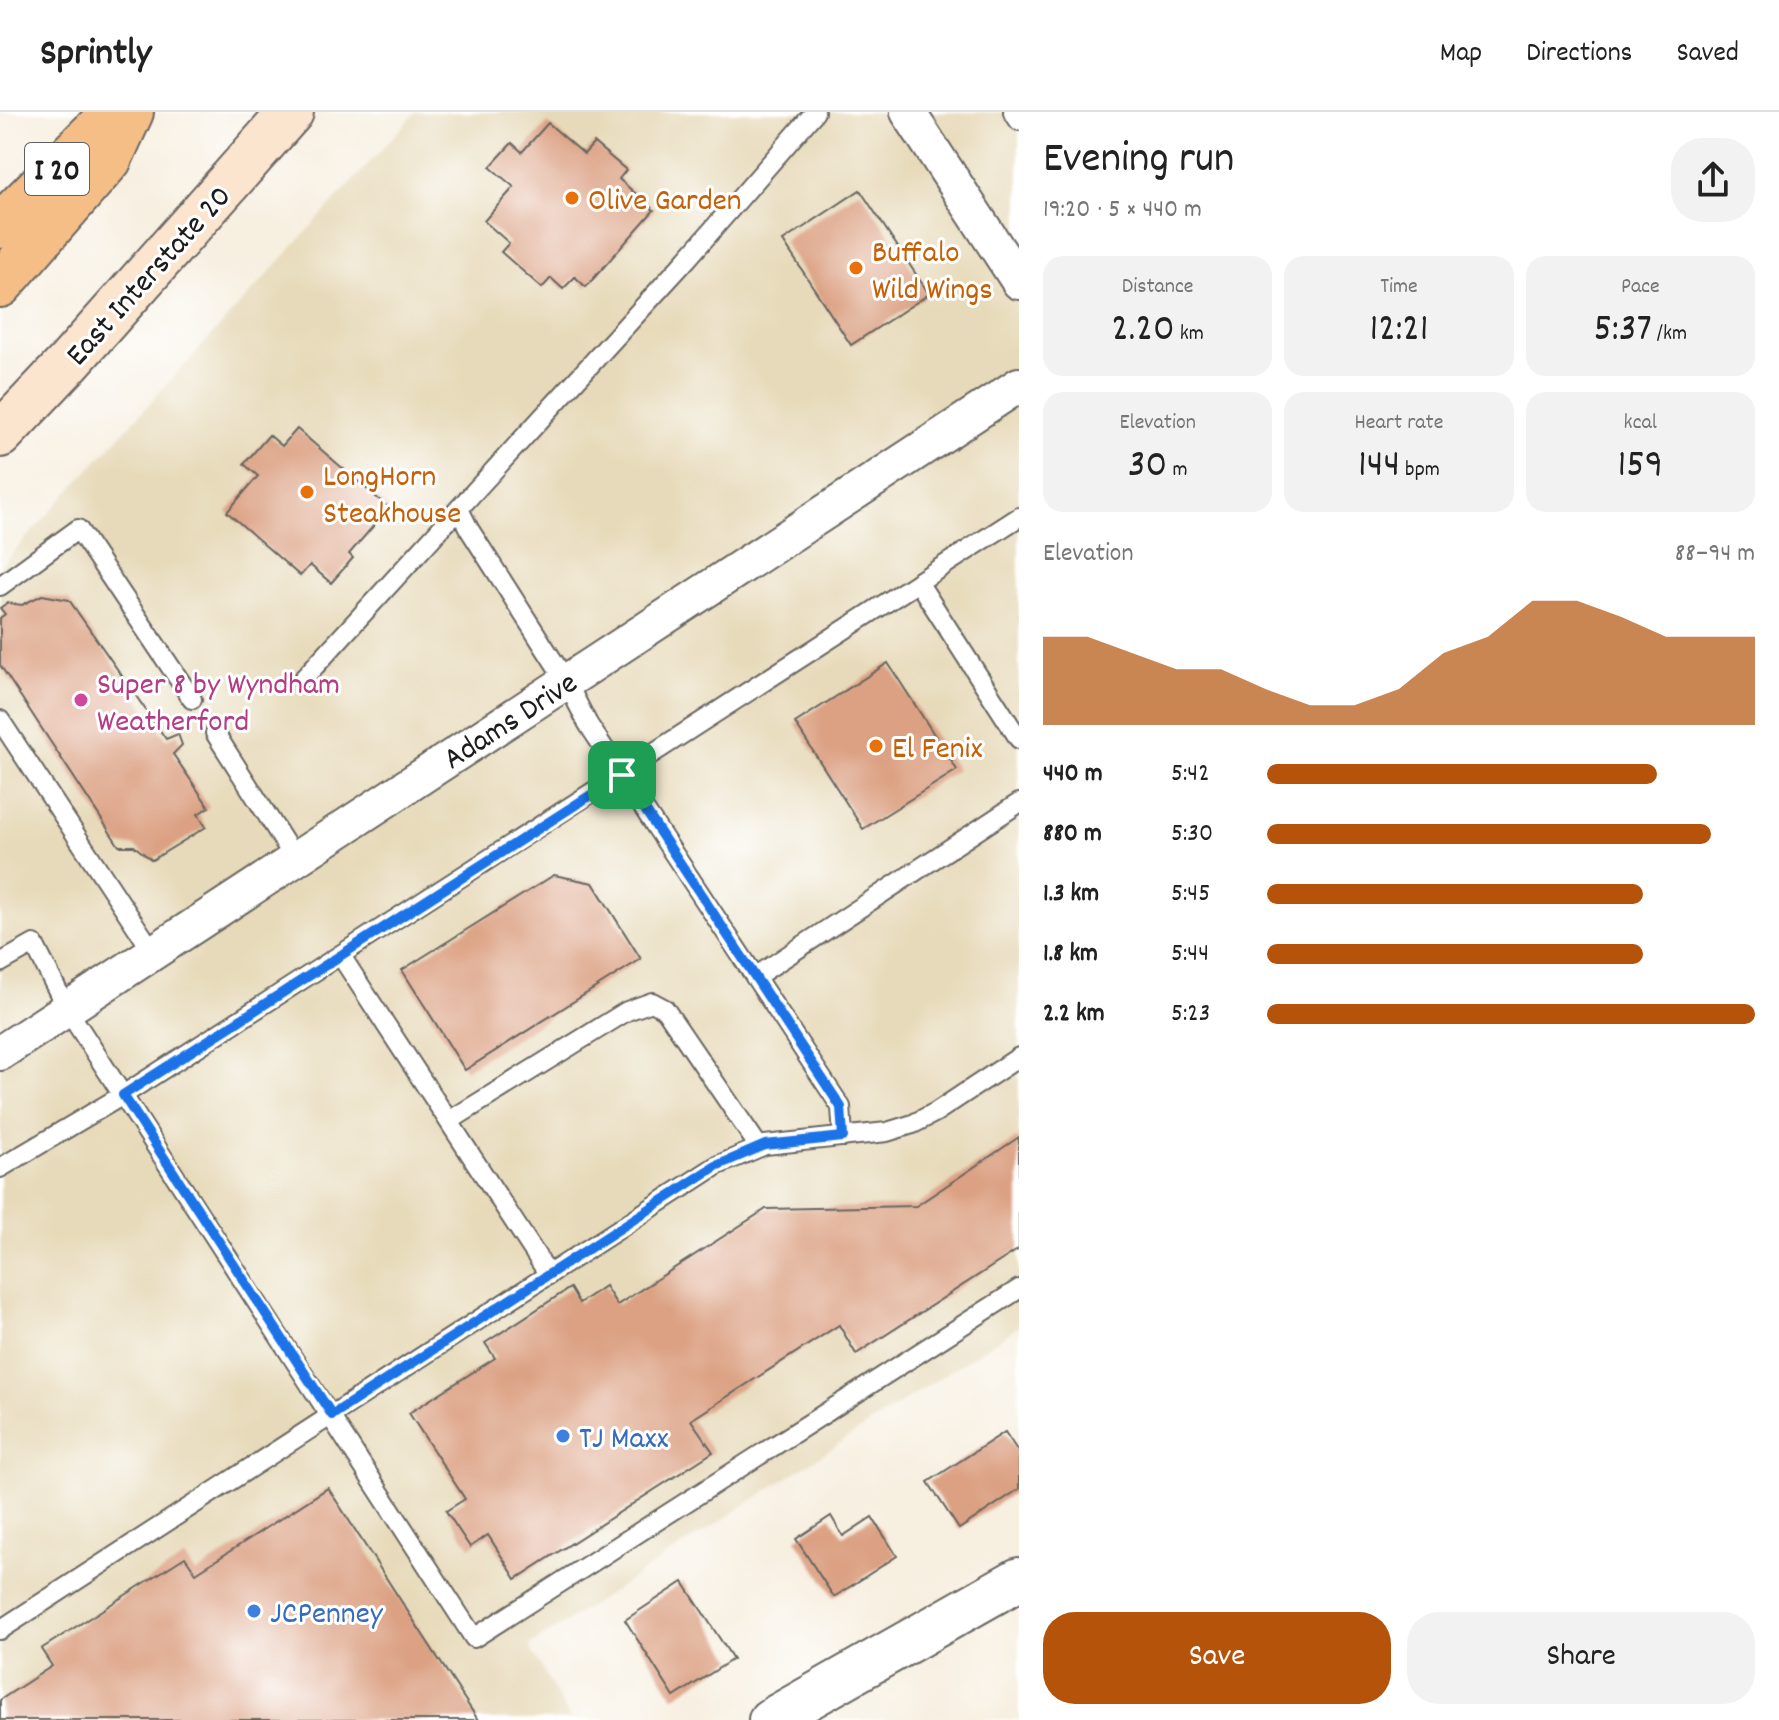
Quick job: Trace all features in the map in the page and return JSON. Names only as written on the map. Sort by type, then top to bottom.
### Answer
[{"type":"highway","name":"I 20","points":[[0,226],[114,112]]},
{"type":"highway","points":[[0,285],[109,160],[131,112]]},
{"type":"main road","name":"East Interstate 20","points":[[0,435],[69,362],[291,112]]},
{"type":"street","points":[[908,112],[1019,282]]},
{"type":"street","name":"Adams Drive","points":[[0,1053],[1019,385]]},
{"type":"street","points":[[770,1720],[1019,1579]]},
{"type":"lane","points":[[304,678],[687,259],[815,112]]},
{"type":"lane","points":[[1013,112],[1019,121]]},
{"type":"lane","points":[[459,509],[566,681],[588,724],[841,1107],[843,1137]]},
{"type":"lane","points":[[0,1168],[123,1095],[341,956],[1019,517]]},
{"type":"lane","points":[[0,586],[78,529],[192,699]]},
{"type":"lane","points":[[918,582],[1019,739]]},
{"type":"lane","points":[[0,720],[153,952]]},
{"type":"lane","points":[[215,733],[295,859]]},
{"type":"lane","points":[[755,977],[1019,803]]},
{"type":"lane","points":[[0,963],[34,944],[67,1009],[474,1638],[1019,1289]]},
{"type":"lane","points":[[341,956],[549,1275]]},
{"type":"lane","points":[[449,1121],[627,1011],[652,1002],[665,1009],[759,1147]]},
{"type":"lane","points":[[0,1630],[716,1166],[759,1147],[887,1132],[913,1124],[1019,1057]]},
{"type":"shaded area","points":[[416,112],[1019,112],[1019,1326],[529,1646],[571,1720],[0,1720],[0,567]]},
{"type":"building","name":"Olive Garden","points":[[548,123],[584,154],[594,143],[626,170],[619,179],[654,210],[586,287],[575,277],[563,289],[551,278],[542,288],[501,252],[509,243],[484,221],[514,187],[490,167],[512,143],[522,152]]},
{"type":"building","name":"Buffalo Wild Wings","points":[[860,190],[929,294],[851,345],[783,241]]},
{"type":"building","name":"LongHorn Steakhouse","points":[[297,429],[389,508],[349,554],[353,558],[331,583],[310,565],[300,576],[227,512],[258,476],[244,464],[269,435],[282,446]]},
{"type":"building","name":"Super 8 by Wyndham Weatherford","points":[[42,595],[69,600],[166,739],[178,734],[182,745],[173,754],[209,807],[198,814],[206,827],[152,860],[134,846],[119,846],[0,665],[0,618],[5,614],[0,608],[7,603],[22,605]]},
{"type":"building","name":"El Fenix","points":[[888,663],[957,770],[863,829],[795,723]]},
{"type":"building","points":[[554,875],[593,883],[641,959],[465,1070],[402,970]]},
{"type":"building","points":[[1019,1137],[1019,1249],[856,1354],[839,1325],[691,1420],[713,1452],[516,1579],[488,1535],[470,1547],[446,1511],[465,1499],[409,1413],[495,1358],[485,1343],[570,1288],[579,1303],[605,1286],[617,1305],[766,1209],[916,1206]]},
{"type":"building","points":[[1005,1432],[1019,1453],[1019,1489],[959,1529],[928,1482]]},
{"type":"building","name":"JCPenney","points":[[328,1488],[478,1720],[0,1720],[0,1700],[52,1666],[41,1649],[185,1557],[196,1573]]},
{"type":"building","points":[[831,1516],[843,1536],[872,1517],[897,1556],[834,1597],[796,1539]]},
{"type":"building","points":[[683,1582],[733,1659],[674,1697],[625,1620]]},
{"type":"place","name":"Olive Garden","points":[[572,198]]},
{"type":"place","name":"Buffalo Wild Wings","points":[[856,268]]},
{"type":"place","name":"LongHorn Steakhouse","points":[[307,492]]},
{"type":"place","name":"Super 8 by Wyndham Weatherford","points":[[81,700]]},
{"type":"place","name":"El Fenix","points":[[876,746]]},
{"type":"place","name":"TJ Maxx","points":[[563,1436]]},
{"type":"place","name":"JCPenney","points":[[254,1611]]},
{"type":"route","points":[[622,775],[841,1107],[843,1137],[765,1145],[716,1166],[332,1415],[123,1095],[622,775]]}]
